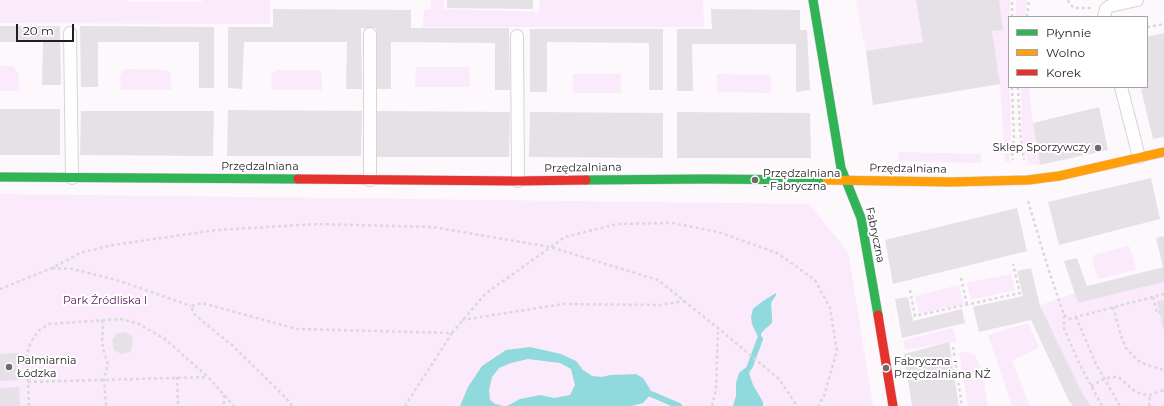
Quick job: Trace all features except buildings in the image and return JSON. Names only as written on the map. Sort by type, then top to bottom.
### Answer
[{"type":"street","name":"Fabryczna","points":[[813,0],[840,168],[861,218],[893,406]]},
{"type":"street","name":"Przędzalniana","points":[[0,177],[518,181],[671,179],[951,182],[1028,180],[1059,176],[1164,152]]},
{"type":"lane","points":[[1105,13],[1110,6],[1137,0]]},
{"type":"lane","points":[[70,33],[72,178]]},
{"type":"lane","points":[[370,34],[370,180]]},
{"type":"lane","points":[[517,36],[518,181]]},
{"type":"lane","points":[[1122,88],[1139,157]]},
{"type":"path","points":[[1012,0],[1012,16]]},
{"type":"path","points":[[1027,16],[1029,0]]},
{"type":"path","points":[[1068,0],[1074,8],[1105,13]]},
{"type":"path","points":[[1148,28],[1164,24]]},
{"type":"path","points":[[1012,88],[1014,139],[1012,153],[1013,162]]},
{"type":"path","points":[[1018,88],[1020,131],[1024,163]]},
{"type":"path","points":[[1026,199],[1029,202],[1048,268],[1064,314],[1064,328],[1078,361],[1102,406]]},
{"type":"path","points":[[405,406],[452,333],[485,294],[550,247],[565,237],[617,224],[673,223],[718,232],[777,253],[815,280],[830,308],[837,351],[824,396],[818,406]]},
{"type":"path","points":[[0,289],[52,268],[80,253],[113,245],[216,230],[317,224],[433,227],[550,247],[658,280],[779,379],[797,406]]},
{"type":"path","points":[[910,290],[915,316],[1020,293],[1013,264]]},
{"type":"path","points":[[52,268],[73,270],[120,281],[191,306],[202,303],[297,329],[452,333]]},
{"type":"path","points":[[961,278],[967,304]]},
{"type":"path","points":[[1064,314],[1069,319],[1164,294]]},
{"type":"path","points":[[1153,297],[1157,313],[1160,312]]},
{"type":"path","points":[[462,320],[563,304],[660,305],[685,301]]},
{"type":"path","points":[[191,306],[195,315],[233,346],[286,398],[292,406]]},
{"type":"path","points":[[1113,307],[1126,348],[1137,360],[1147,365],[1164,370]]},
{"type":"path","points":[[1076,317],[1096,364],[1120,406]]},
{"type":"path","points":[[29,406],[27,355],[30,344],[38,330],[49,324],[120,319],[137,323],[165,338],[208,376],[234,406]]},
{"type":"path","points":[[102,320],[103,350],[108,364],[104,379],[106,406]]},
{"type":"path","points":[[712,406],[716,384],[718,328]]},
{"type":"path","points":[[953,347],[962,406]]},
{"type":"path","points":[[28,382],[208,376]]},
{"type":"path","points":[[177,377],[178,406]]},
{"type":"path","points":[[1091,386],[1104,379],[1118,377],[1140,394],[1150,395],[1164,390]]},
{"type":"path","points":[[224,394],[224,406]]},
{"type":"path","points":[[1150,395],[1150,406]]},
{"type":"shaded area","points":[[856,0],[999,0],[1003,30],[992,31],[1000,84],[873,105],[866,51]]},
{"type":"green space","points":[[0,0],[129,0],[129,2],[201,2],[202,0],[270,0],[270,24],[0,23]]},
{"type":"green space","points":[[431,0],[444,0],[444,9],[539,12],[540,0],[703,0],[704,27],[423,27],[424,10],[431,9]]},
{"type":"green space","points":[[999,0],[1010,0],[1010,16],[1008,16],[1008,88],[1010,88],[1011,135],[1009,149],[1010,162],[1005,161],[1000,84],[992,31],[1003,30]]},
{"type":"green space","points":[[1016,0],[1027,0],[1025,16],[1016,16]]},
{"type":"green space","points":[[0,66],[13,66],[18,72],[20,91],[0,91]]},
{"type":"green space","points":[[416,67],[469,67],[470,87],[415,87]]},
{"type":"green space","points":[[125,69],[167,70],[171,74],[171,90],[121,90],[120,75]]},
{"type":"green space","points":[[276,70],[318,70],[322,74],[322,90],[272,90],[271,75]]},
{"type":"green space","points":[[573,74],[621,74],[621,93],[573,93]]},
{"type":"green space","points":[[717,74],[771,75],[771,93],[717,92]]},
{"type":"green space","points":[[1021,88],[1029,88],[1040,165],[1029,164],[1025,152],[1022,132]]},
{"type":"green space","points":[[899,152],[981,154],[981,163],[897,161]]},
{"type":"green space","name":"Park Źródliska I","points":[[0,194],[809,204],[848,252],[873,406],[0,406]]},
{"type":"green space","points":[[1127,246],[1130,247],[1136,270],[1098,279],[1092,258],[1094,255]]},
{"type":"green space","points":[[1011,274],[1015,290],[971,300],[967,283]]},
{"type":"green space","points":[[1164,282],[1164,406],[1091,406],[1083,395],[1038,306],[1075,293],[1078,303]]},
{"type":"green space","points":[[959,285],[963,304],[919,314],[915,296]]},
{"type":"green space","points":[[1028,323],[1039,347],[1012,361],[1030,406],[1012,406],[988,335]]},
{"type":"green space","points":[[953,328],[957,343],[949,342],[905,350],[904,340]]},
{"type":"green space","points":[[966,351],[975,356],[981,367],[988,406],[968,406],[959,353]]},
{"type":"water","points":[[776,293],[771,303],[772,323],[763,331],[761,334],[761,339],[759,339],[752,324],[751,317],[753,309]]},
{"type":"water","points":[[530,347],[561,354],[576,361],[583,370],[592,376],[602,377],[610,375],[636,374],[643,378],[650,389],[651,394],[643,403],[632,406],[507,406],[520,399],[540,395],[554,398],[570,395],[575,385],[571,369],[560,363],[528,359],[511,363],[499,368],[492,377],[489,390],[490,400],[495,404],[503,406],[460,406],[468,387],[482,366],[506,350]]},
{"type":"water","points":[[749,365],[752,368],[749,373],[753,385],[763,402],[763,406],[733,406],[739,373]]},
{"type":"waterway","points":[[750,366],[760,339]]},
{"type":"waterway","points":[[651,394],[679,406]]},
{"type":"traffic: fast","points":[[813,0],[841,168],[861,218],[878,315]]},
{"type":"traffic: fast","points":[[0,177],[298,179]]},
{"type":"traffic: fast","points":[[586,180],[827,180]]},
{"type":"traffic: slow","points":[[827,180],[951,182],[1028,180],[1059,176],[1164,152]]},
{"type":"traffic: jam","points":[[298,179],[518,181],[586,180]]},
{"type":"traffic: jam","points":[[878,315],[893,406]]},
{"type":"place","name":"Sklep Sporzywczy","points":[[1098,148]]},
{"type":"place","name":"Przędzalniana - Fabryczna","points":[[755,180]]},
{"type":"place","name":"Palmiarnia Łódzka","points":[[9,367]]},
{"type":"place","name":"Fabryczna - Przędzalniana NŻ","points":[[886,368]]}]
